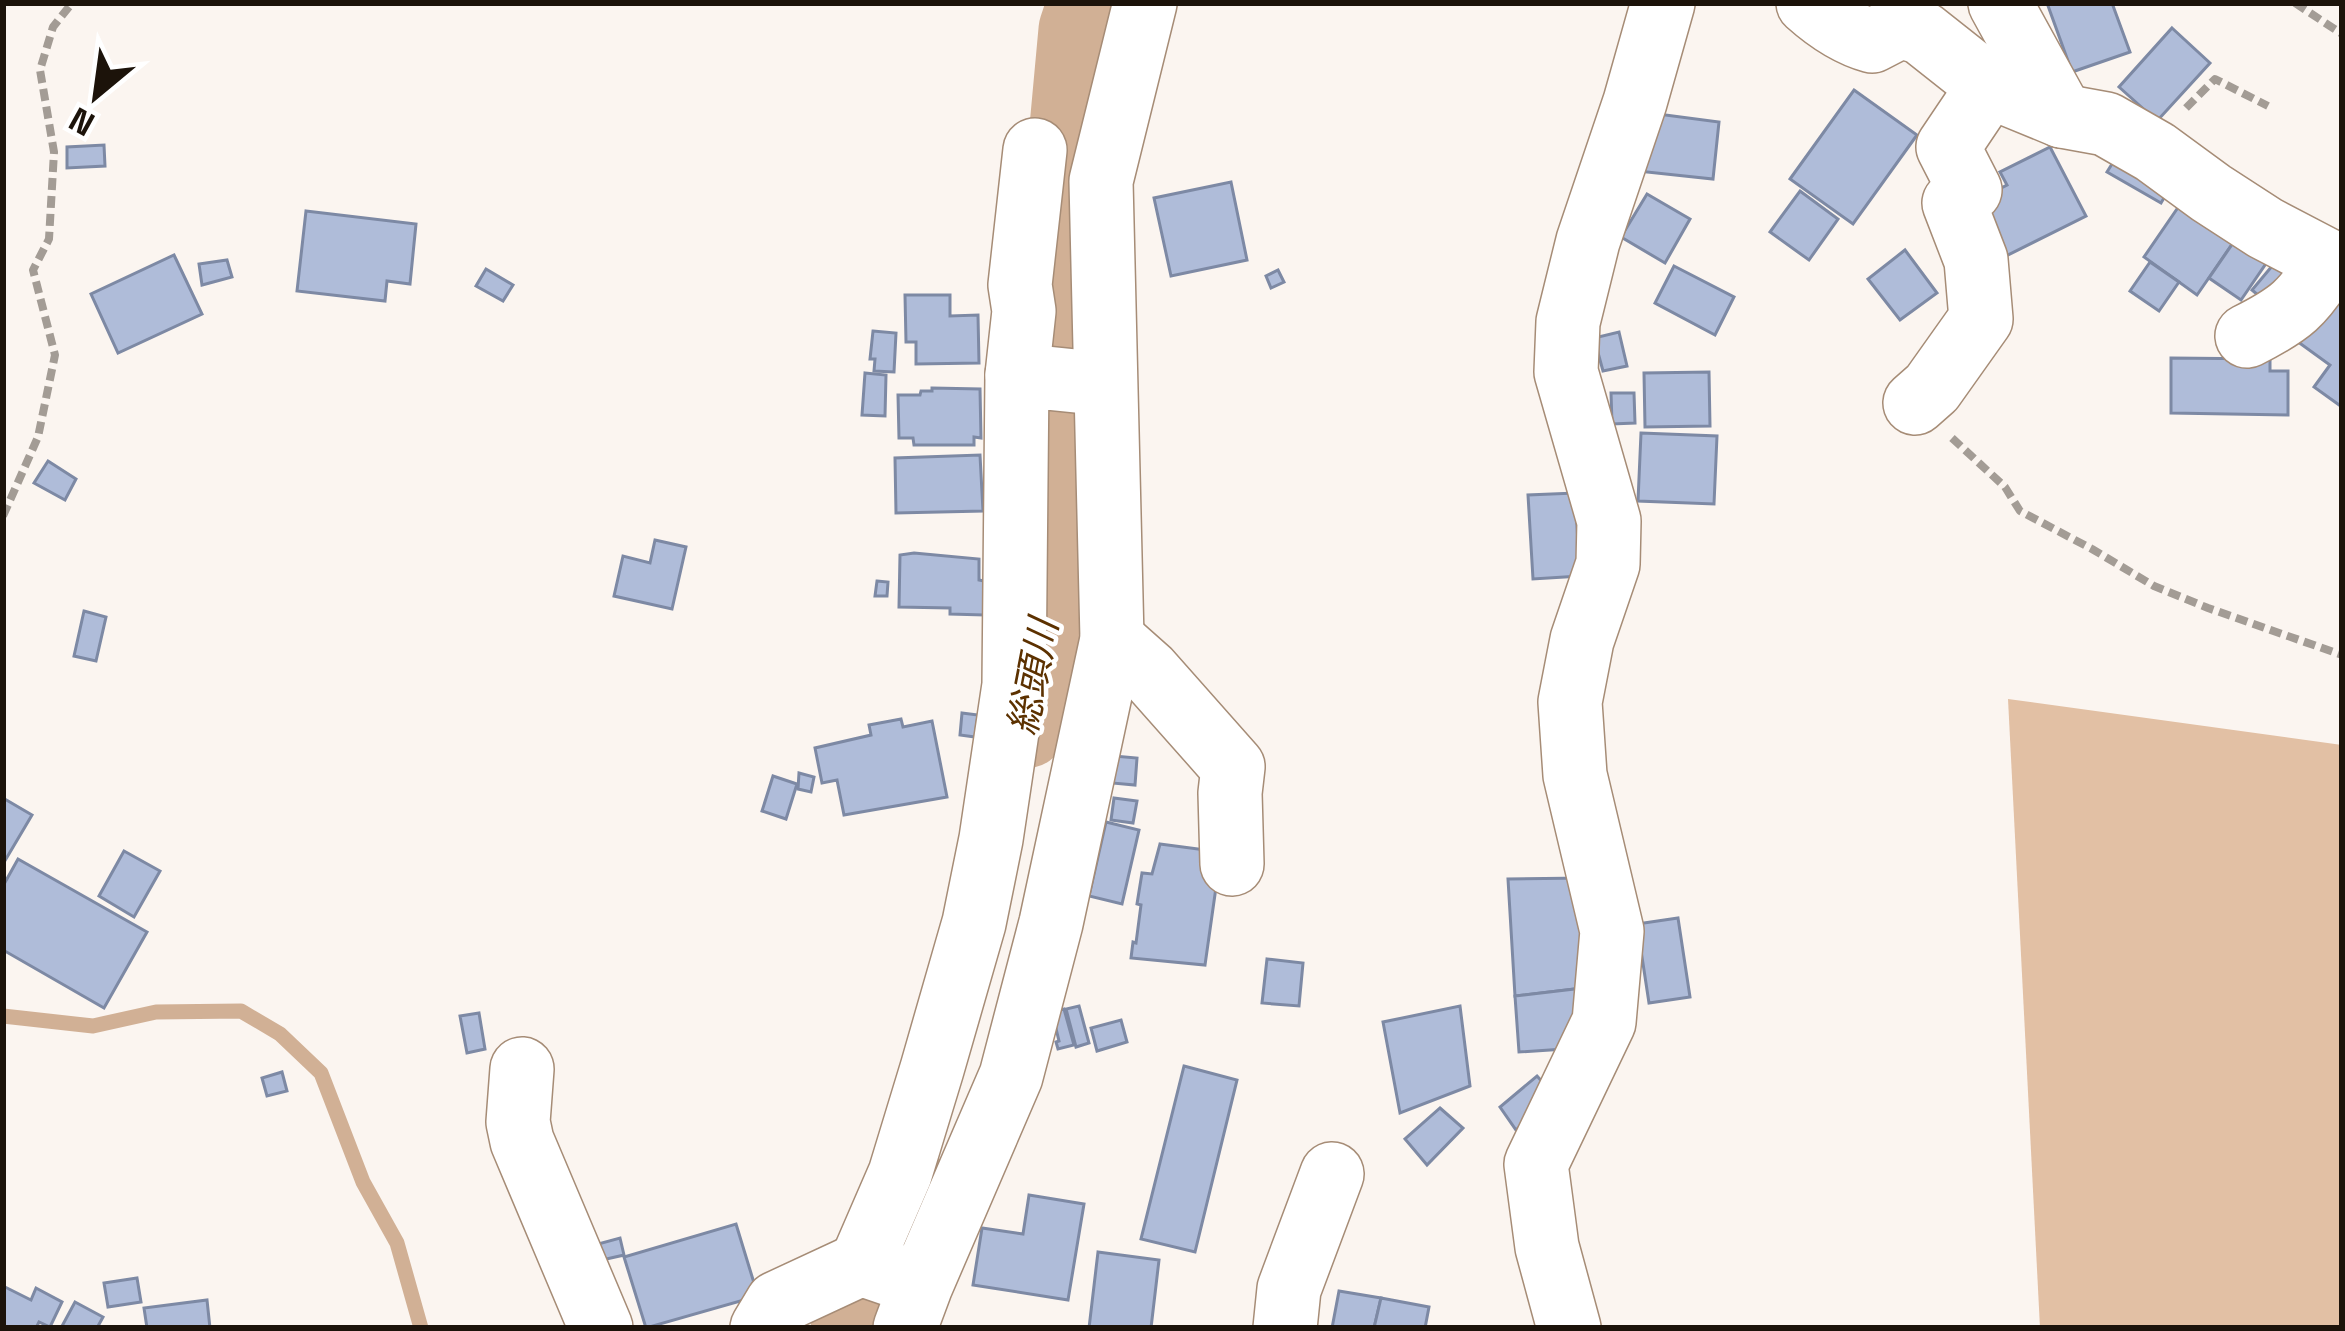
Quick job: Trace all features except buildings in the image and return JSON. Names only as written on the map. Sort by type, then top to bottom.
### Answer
[{"type":"street","points":[[861,1264],[913,1306],[1011,1076],[1051,923],[1112,640],[1101,181],[1145,3]]},
{"type":"street","points":[[1569,1328],[1546,1247],[1536,1164],[1604,1022],[1612,932],[1575,775],[1570,702],[1582,640],[1608,564],[1610,521],[1566,373],[1568,322],[1588,241],[1663,3]]},
{"type":"street","points":[[1808,3],[1859,38],[1872,41],[1901,26],[1922,33],[1989,86],[2062,116],[2106,124],[2265,228],[2335,266],[2284,317],[2247,336]]},
{"type":"street","points":[[2000,3],[2062,116]]},
{"type":"street","points":[[1916,403],[1933,388],[1981,319],[1976,260],[1954,203],[1970,190],[1948,147],[1989,86]]},
{"type":"street","points":[[762,1328],[777,1303],[861,1264],[900,1174],[974,923],[992,838],[1014,685],[1017,375],[1024,311],[1020,285],[1035,150]]},
{"type":"street","points":[[1017,375],[1105,384]]},
{"type":"street","points":[[1112,640],[1148,670],[1233,767],[1232,864]]},
{"type":"street","points":[[522,1069],[518,1122],[522,1141],[601,1328]]},
{"type":"street","points":[[1285,1328],[1289,1289],[1332,1174]]},
{"type":"path","points":[[3,516],[38,437],[56,355],[32,270],[50,239],[54,152],[40,70],[53,27],[72,3]]},
{"type":"path","points":[[2295,3],[2342,34]]},
{"type":"path","points":[[2155,152],[2172,123],[2215,79],[2268,106]]},
{"type":"path","points":[[1916,403],[2005,487],[2020,512],[2154,586],[2342,656]]},
{"type":"shaded area","points":[[2008,699],[2342,745],[2342,1328],[2040,1328]]},
{"type":"waterway","name":"総頭川","points":[[1025,725],[1052,580],[1048,399],[1082,30],[1091,3]]},
{"type":"waterway","points":[[3,1016],[93,1026],[156,1012],[241,1011],[280,1034],[321,1073],[363,1182],[397,1243],[421,1328]]},
{"type":"waterway","name":"総頭川","points":[[854,1328],[913,1193]]}]
